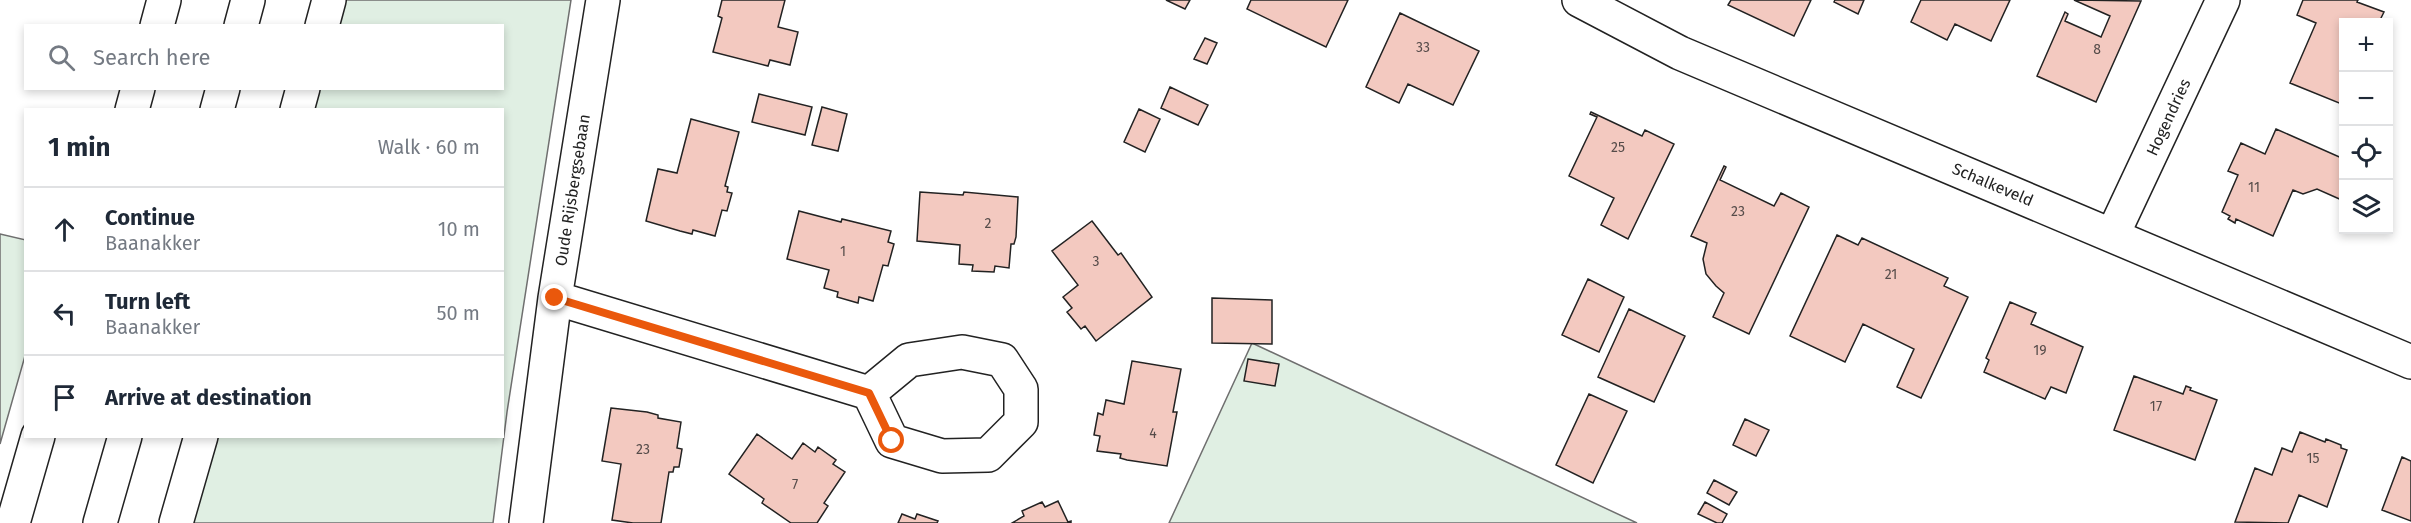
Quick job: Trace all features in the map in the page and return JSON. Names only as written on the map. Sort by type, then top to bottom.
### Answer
[{"type":"street","points":[[158,24],[164,0]]},
{"type":"street","points":[[242,24],[248,0]]},
{"type":"street","points":[[323,24],[330,0]]},
{"type":"street","name":"Oude Rijsbergsebaan","points":[[526,523],[555,298],[603,0]]},
{"type":"street","name":"Hogendries","points":[[2113,234],[2223,0]]},
{"type":"street","name":"Schalkeveld","points":[[1584,1],[1680,53],[2113,234],[2411,362]]},
{"type":"street","points":[[133,108],[137,90]]},
{"type":"street","points":[[218,108],[222,90]]},
{"type":"street","points":[[298,108],[302,90]]},
{"type":"street","points":[[555,298],[869,393]]},
{"type":"street","points":[[13,523],[37,438]]},
{"type":"street","points":[[100,523],[124,438]]},
{"type":"street","points":[[176,523],[200,438]]},
{"type":"green space","points":[[344,0],[571,0],[504,436],[504,108],[312,108],[319,90],[504,90],[504,24],[337,24]]},
{"type":"green space","points":[[0,234],[24,240],[24,360],[0,444]]},
{"type":"green space","points":[[1252,343],[1637,523],[1169,523]]},
{"type":"green space","points":[[218,438],[504,438],[493,523],[193,523]]},
{"type":"building","points":[[722,0],[785,0],[778,27],[798,32],[790,65],[770,60],[768,66],[713,52],[722,18],[718,16]]},
{"type":"building","points":[[1166,0],[1190,0],[1185,9]]},
{"type":"building","points":[[1251,0],[1348,0],[1326,47],[1247,9]]},
{"type":"building","points":[[1731,0],[1811,0],[1794,36],[1728,5]]},
{"type":"building","points":[[1835,0],[1864,0],[1858,14],[1834,2]]},
{"type":"building","points":[[1921,0],[2010,0],[1991,41],[1955,24],[1947,40],[1911,22]]},
{"type":"building","points":[[2074,0],[2141,1],[2096,102],[2037,76],[2065,12],[2068,14],[2065,21],[2101,37],[2110,16]]},
{"type":"building","points":[[2303,0],[2358,0],[2357,2],[2384,12],[2381,18],[2339,18],[2339,103],[2290,83],[2316,23],[2297,15]]},
{"type":"building","points":[[1400,13],[1479,51],[1453,105],[1408,84],[1399,103],[1366,87]]},
{"type":"building","points":[[1205,38],[1217,43],[1207,64],[1194,59]]},
{"type":"building","points":[[1170,87],[1208,105],[1198,125],[1161,108]]},
{"type":"building","points":[[759,94],[812,107],[805,135],[752,122]]},
{"type":"building","points":[[822,107],[847,114],[838,151],[812,145]]},
{"type":"building","points":[[1139,109],[1160,119],[1145,152],[1124,142]]},
{"type":"building","points":[[1591,112],[1642,136],[1645,130],[1674,144],[1628,239],[1601,225],[1614,198],[1569,176],[1597,117],[1590,114]]},
{"type":"building","points":[[691,119],[739,132],[725,186],[728,187],[727,192],[732,193],[727,211],[722,210],[715,236],[693,230],[692,234],[646,221],[658,169],[677,173]]},
{"type":"building","points":[[2276,129],[2339,157],[2339,199],[2317,189],[2303,194],[2293,190],[2273,236],[2236,219],[2235,223],[2228,219],[2230,216],[2222,212],[2238,175],[2228,171],[2241,143],[2265,154]]},
{"type":"building","points":[[1724,166],[1726,167],[1720,180],[1774,206],[1781,193],[1809,207],[1749,334],[1713,317],[1724,293],[1706,274],[1703,259],[1707,243],[1691,236]]},
{"type":"building","points":[[920,192],[963,195],[964,192],[1018,197],[1016,237],[1014,244],[1011,244],[1009,268],[995,266],[994,272],[972,271],[973,265],[959,264],[960,245],[917,241]]},
{"type":"building","points":[[799,211],[841,222],[842,219],[891,231],[888,242],[894,244],[888,266],[883,265],[873,301],[859,297],[858,303],[837,297],[838,292],[824,288],[829,270],[787,259]]},
{"type":"building","points":[[1092,221],[1118,255],[1121,253],[1152,297],[1096,341],[1085,326],[1081,329],[1067,312],[1072,308],[1063,297],[1078,285],[1052,251]]},
{"type":"building","points":[[1837,235],[1858,245],[1862,238],[1948,278],[1944,286],[1968,297],[1921,398],[1897,387],[1914,349],[1863,324],[1845,362],[1790,336]]},
{"type":"building","points":[[1588,279],[1624,297],[1599,352],[1562,335]]},
{"type":"building","points":[[1212,298],[1272,300],[1272,344],[1212,343]]},
{"type":"building","points":[[2010,302],[2036,313],[2031,324],[2083,347],[2066,393],[2051,387],[2045,399],[1984,372],[1989,360],[1986,358]]},
{"type":"building","points":[[1629,309],[1685,336],[1654,402],[1598,377]]},
{"type":"building","points":[[1248,359],[1279,364],[1275,386],[1244,381]]},
{"type":"building","points":[[1132,361],[1181,369],[1173,412],[1177,412],[1167,466],[1127,460],[1120,458],[1121,454],[1097,451],[1100,436],[1094,435],[1098,413],[1103,415],[1106,400],[1124,404]]},
{"type":"building","points":[[2134,376],[2183,394],[2186,386],[2191,388],[2190,390],[2217,400],[2195,460],[2114,430]]},
{"type":"building","points":[[1589,394],[1627,411],[1593,483],[1556,465]]},
{"type":"building","points":[[611,408],[647,412],[658,415],[658,418],[681,422],[677,448],[682,449],[679,467],[674,467],[673,472],[669,472],[661,523],[612,520],[621,464],[602,461]]},
{"type":"building","points":[[1745,419],[1769,430],[1756,456],[1733,445]]},
{"type":"building","points":[[2300,432],[2325,442],[2326,439],[2347,450],[2327,507],[2299,495],[2288,523],[2235,522],[2255,468],[2272,475],[2282,448],[2292,452]]},
{"type":"building","points":[[757,434],[792,459],[803,443],[815,452],[818,447],[836,460],[833,464],[845,472],[824,503],[828,506],[817,523],[791,523],[762,503],[764,499],[729,474]]},
{"type":"building","points":[[2402,457],[2411,461],[2411,521],[2382,510]]},
{"type":"building","points":[[1714,480],[1737,492],[1729,505],[1707,493]]},
{"type":"building","points":[[1058,501],[1068,522],[1071,521],[1071,523],[1012,523],[1024,516],[1022,511],[1042,502],[1045,507]]},
{"type":"building","points":[[1705,502],[1727,514],[1722,523],[1698,514]]},
{"type":"building","points":[[902,514],[915,519],[917,514],[938,521],[937,523],[898,523]]},
{"type":"route","points":[[555,298],[869,393],[892,441]]}]
